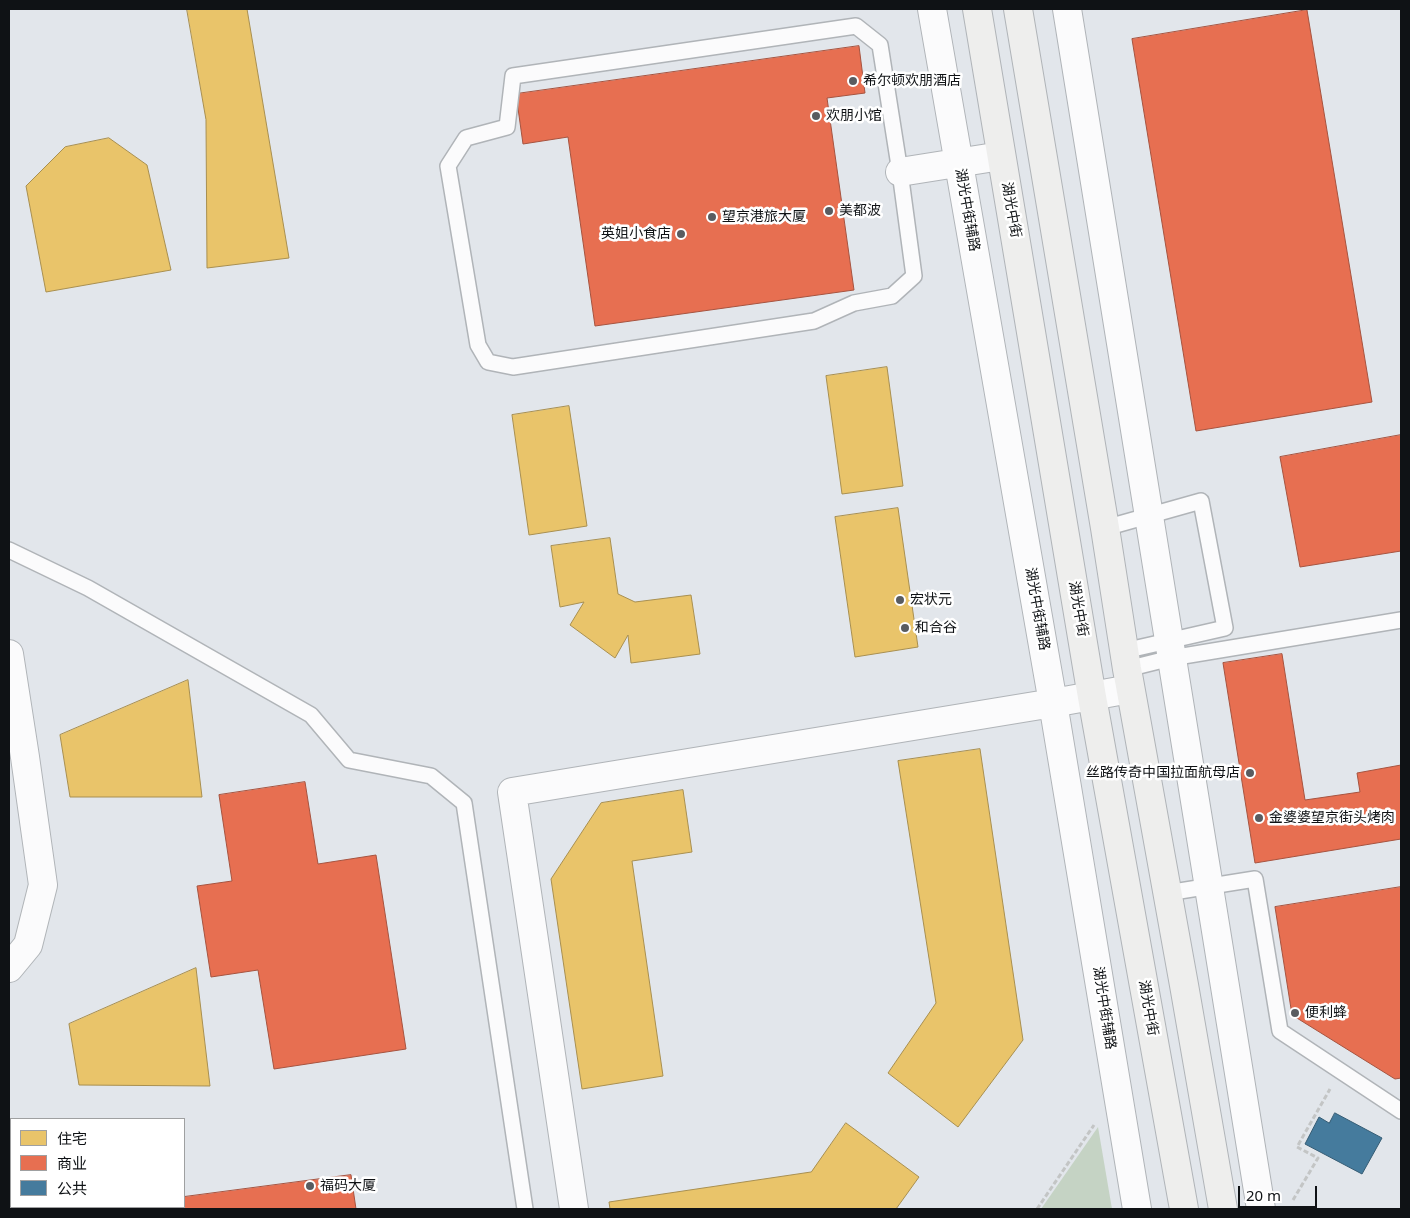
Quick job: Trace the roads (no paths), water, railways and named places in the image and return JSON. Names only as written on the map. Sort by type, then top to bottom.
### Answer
[{"type":"main road","name":"湖光中街","points":[[977,9],[1092,696],[1184,1209]]},
{"type":"main road","points":[[1018,9],[1127,669],[1223,1209]]},
{"type":"street","name":"湖光中街辅路","points":[[932,9],[1053,703],[1138,1209]]},
{"type":"street","points":[[1067,9],[1261,1209]]},
{"type":"street","points":[[900,172],[1001,156]]},
{"type":"street","points":[[9,654],[43,884],[28,945],[9,968]]},
{"type":"street","points":[[574,1209],[512,792],[1092,696],[1127,669]]},
{"type":"lane","points":[[856,26],[880,45],[900,172],[914,276],[892,296],[854,303],[814,321],[513,367],[488,362],[478,345],[448,166],[466,138],[507,127],[513,76],[856,26]]},
{"type":"lane","points":[[1105,528],[1201,500],[1225,628],[1170,649],[1127,669]]},
{"type":"lane","points":[[9,550],[88,588],[311,715],[349,760],[431,776],[464,803],[525,1209]]},
{"type":"lane","points":[[1170,649],[1401,620]]},
{"type":"lane","points":[[1168,893],[1255,878],[1280,1031],[1401,1111]]},
{"type":"place","name":"希尔顿欢朋酒店","points":[[853,81]]},
{"type":"place","name":"欢朋小馆","points":[[816,116]]},
{"type":"place","name":"美都波","points":[[829,211]]},
{"type":"place","name":"望京港旅大厦","points":[[712,217]]},
{"type":"place","name":"英姐小食店","points":[[681,234]]},
{"type":"place","name":"宏状元","points":[[900,600]]},
{"type":"place","name":"和合谷","points":[[905,628]]},
{"type":"place","name":"丝路传奇中国拉面航母店","points":[[1250,773]]},
{"type":"place","name":"金婆婆望京街头烤肉","points":[[1259,818]]},
{"type":"place","name":"便利蜂","points":[[1295,1013]]},
{"type":"place","name":"福码大厦","points":[[310,1186]]}]
